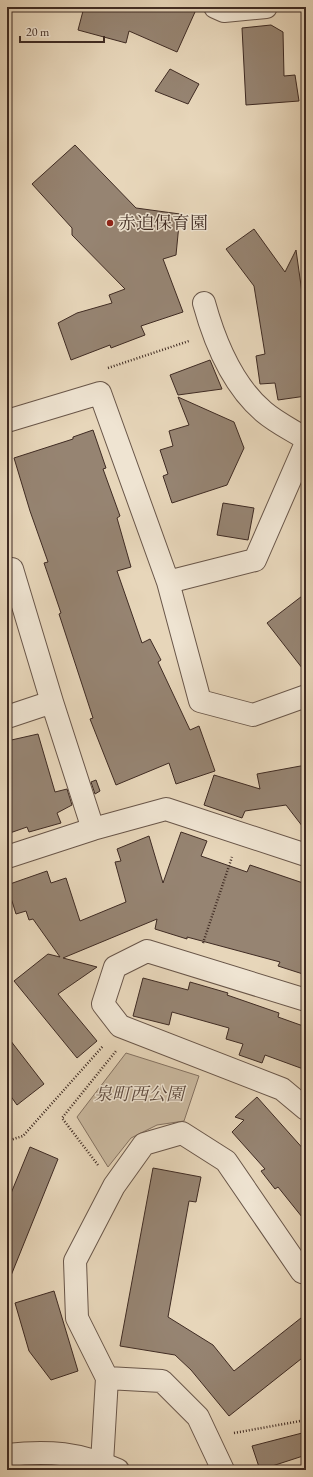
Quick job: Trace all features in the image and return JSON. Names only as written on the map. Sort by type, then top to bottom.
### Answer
[{"type":"street","points":[[215,7],[224,11],[266,7]]},
{"type":"street","points":[[204,303],[212,333],[243,392],[265,413],[306,439]]},
{"type":"street","points":[[7,421],[100,393],[168,582],[200,701],[253,715],[306,696]]},
{"type":"street","points":[[168,582],[255,560],[306,443]]},
{"type":"street","points":[[7,570],[12,569],[52,702],[94,829]]},
{"type":"street","points":[[7,717],[52,702]]},
{"type":"street","points":[[7,857],[94,829],[166,809],[306,855]]},
{"type":"street","points":[[306,1000],[147,951],[115,967],[103,1004],[126,1028],[282,1089],[306,1109]]},
{"type":"street","points":[[7,1455],[35,1452],[71,1454],[110,1467],[107,1378],[77,1318],[75,1261],[114,1186],[144,1144],[182,1133],[226,1161],[302,1272],[306,1273]]},
{"type":"street","points":[[107,1378],[162,1381],[198,1417],[223,1470]]},
{"type":"path","points":[[105,369],[212,333]]},
{"type":"path","points":[[195,966],[240,834]]},
{"type":"path","points":[[7,1141],[23,1136],[126,1028]]},
{"type":"path","points":[[114,1186],[62,1118],[126,1028]]},
{"type":"path","points":[[208,1437],[306,1420]]},
{"type":"green space","name":"泉町西公園","points":[[126,1053],[199,1076],[184,1121],[157,1125],[131,1138],[108,1167],[77,1117]]},
{"type":"building","points":[[74,7],[183,7],[195,12],[177,52],[129,31],[126,43],[78,30],[83,11]]},
{"type":"building","points":[[271,25],[283,32],[284,76],[295,75],[299,101],[246,105],[242,28]]},
{"type":"building","points":[[170,69],[199,84],[188,104],[155,91]]},
{"type":"building","points":[[75,145],[136,208],[180,214],[176,255],[163,259],[183,312],[141,326],[145,335],[111,348],[110,345],[71,360],[58,323],[77,313],[112,303],[109,295],[125,289],[72,235],[72,228],[32,184]]},
{"type":"building","points":[[254,229],[285,272],[296,250],[306,321],[306,396],[278,400],[275,383],[260,384],[256,356],[265,354],[254,286],[226,249]]},
{"type":"building","points":[[210,360],[222,389],[178,395],[170,375]]},
{"type":"building","points":[[178,397],[234,422],[244,448],[227,485],[172,503],[163,476],[168,474],[160,450],[173,446],[169,431],[189,425]]},
{"type":"building","points":[[93,430],[106,468],[103,469],[120,516],[117,518],[131,567],[117,571],[142,643],[150,639],[161,660],[158,662],[190,730],[199,726],[215,771],[176,784],[169,763],[116,785],[90,719],[93,718],[44,563],[48,562],[30,511],[14,458],[73,439],[73,437]]},
{"type":"building","points":[[223,503],[254,508],[248,540],[217,535]]},
{"type":"building","points":[[306,593],[306,673],[267,623]]},
{"type":"building","points":[[38,734],[55,792],[67,789],[72,805],[57,813],[61,823],[29,832],[27,827],[7,834],[7,741]]},
{"type":"building","points":[[306,765],[306,831],[286,805],[245,811],[242,818],[204,805],[214,775],[260,789],[257,774]]},
{"type":"building","points":[[96,780],[100,791],[95,794],[91,782]]},
{"type":"building","points":[[181,832],[207,841],[201,856],[247,872],[250,865],[306,884],[306,975],[278,966],[280,962],[187,937],[187,939],[155,929],[157,919],[63,958],[97,967],[58,994],[97,1041],[77,1058],[14,981],[48,954],[60,957],[33,919],[29,920],[26,911],[16,914],[7,885],[47,871],[51,883],[66,878],[80,921],[126,902],[115,862],[121,861],[117,849],[149,836],[163,883]]},
{"type":"building","points":[[143,978],[188,990],[190,982],[228,993],[227,995],[279,1013],[278,1017],[306,1027],[306,1070],[265,1055],[262,1063],[239,1055],[243,1044],[226,1039],[229,1028],[172,1012],[169,1025],[133,1016]]},
{"type":"building","points":[[7,1036],[44,1084],[17,1105],[7,1091]]},
{"type":"building","points":[[257,1097],[306,1152],[306,1222],[278,1187],[275,1189],[261,1171],[265,1169],[232,1132],[244,1120],[235,1117]]},
{"type":"building","points":[[30,1147],[58,1159],[8,1283],[7,1203]]},
{"type":"building","points":[[153,1168],[201,1177],[196,1202],[189,1201],[168,1317],[213,1345],[234,1371],[306,1314],[306,1355],[229,1416],[191,1370],[175,1355],[120,1346]]},
{"type":"building","points":[[54,1291],[78,1371],[51,1380],[29,1351],[15,1303]]},
{"type":"building","points":[[306,1432],[306,1455],[260,1470],[252,1446]]},
{"type":"place","name":"赤迫保育園","points":[[110,223]]}]
